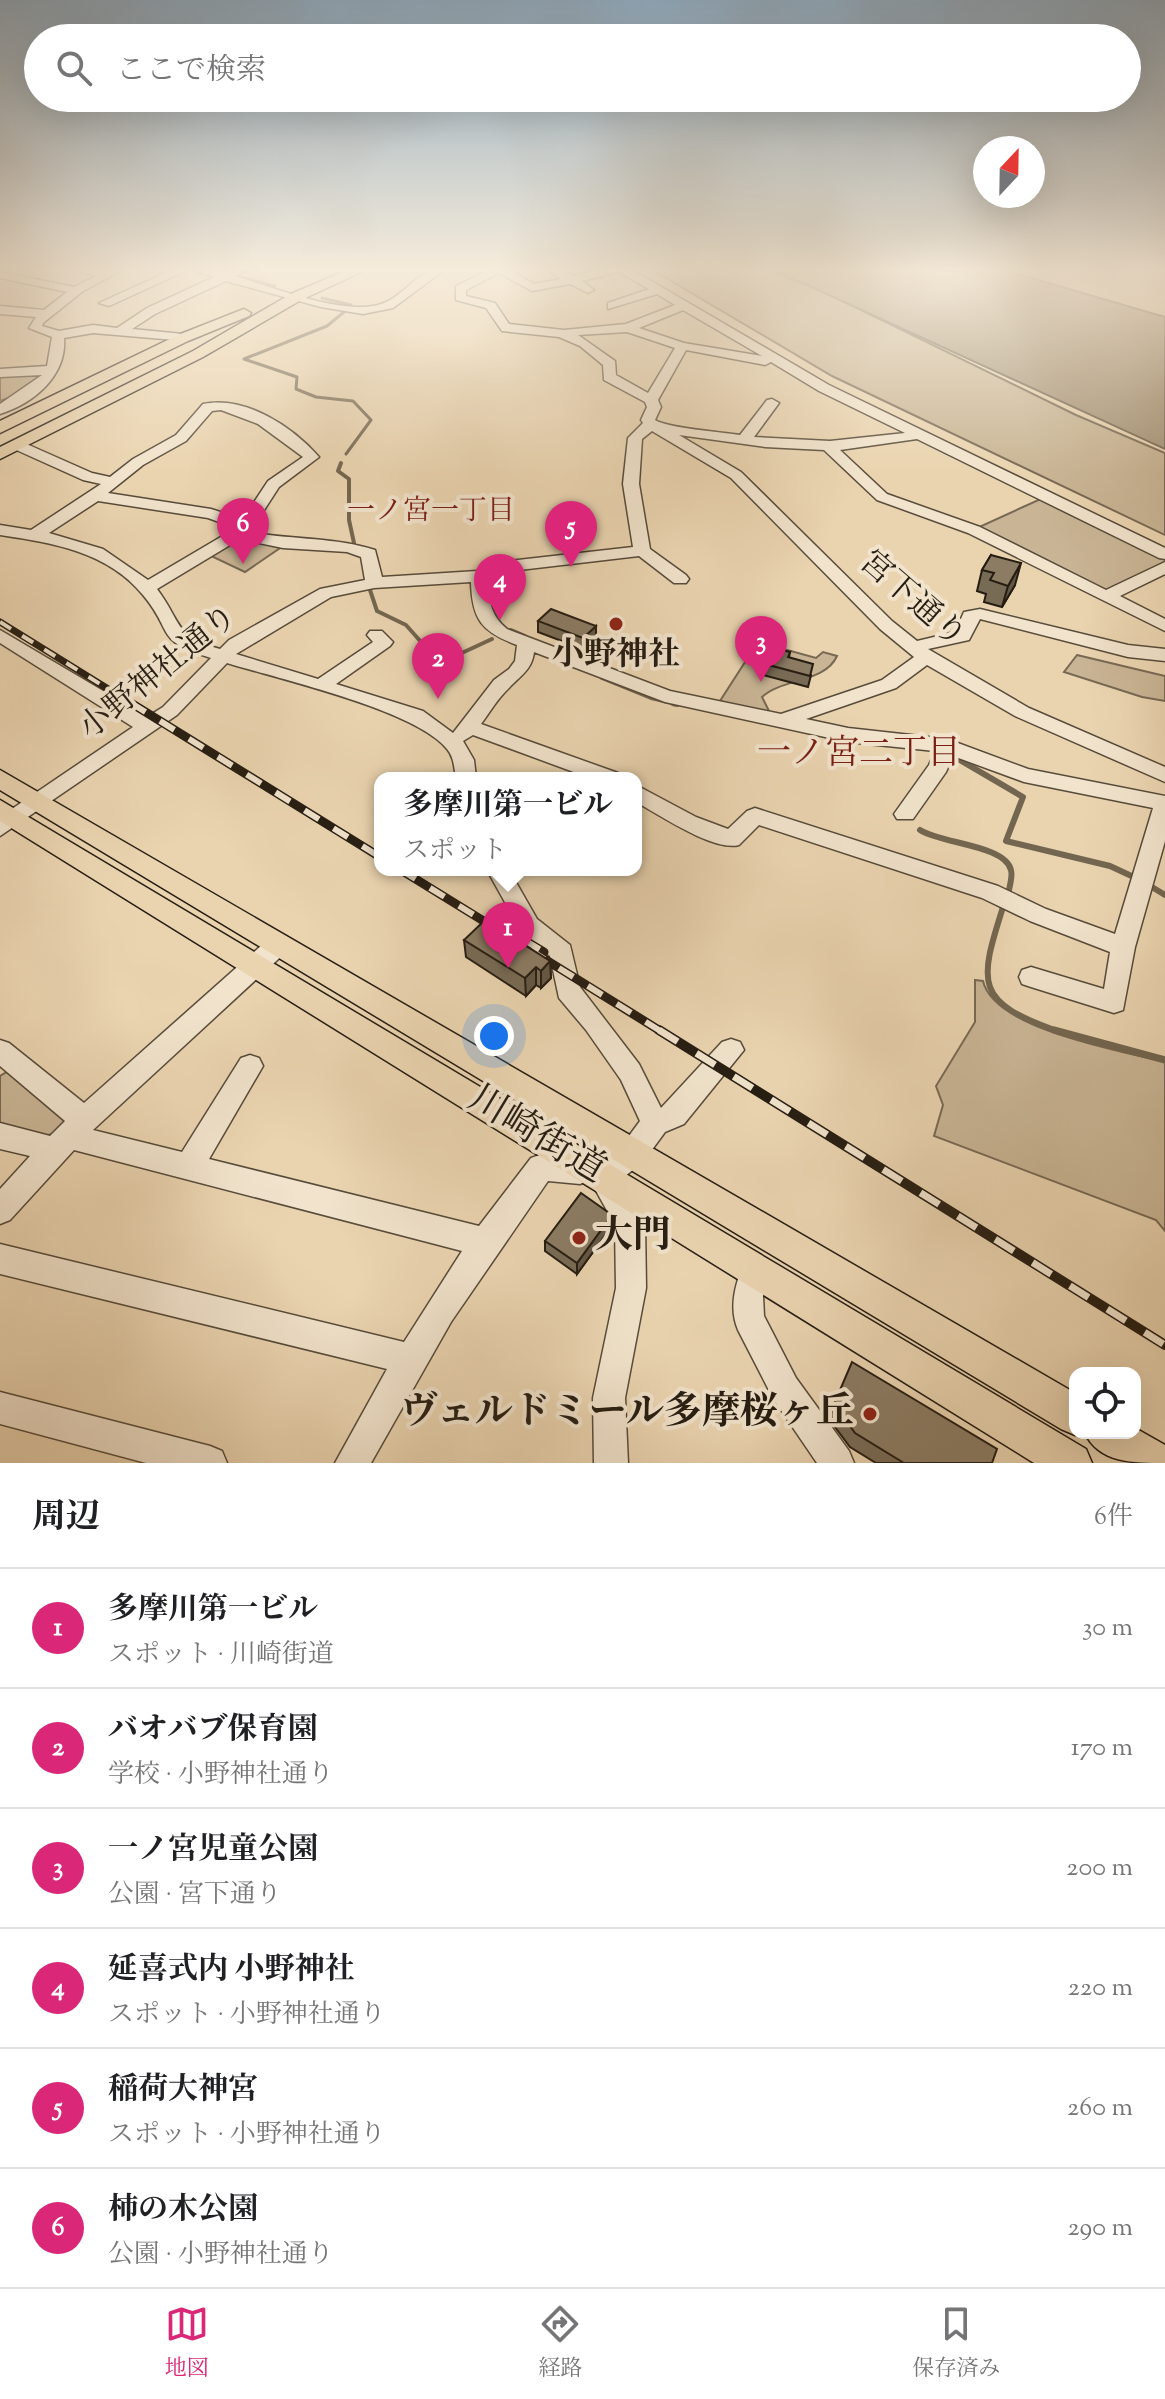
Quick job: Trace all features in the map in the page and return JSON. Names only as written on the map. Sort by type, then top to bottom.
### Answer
[{"type":"main road","points":[[0,428],[187,336]]},
{"type":"main road","points":[[0,437],[208,336]]},
{"type":"main road","points":[[0,454],[8,445],[215,336]]},
{"type":"main road","name":"川崎街道","points":[[0,779],[14,815],[633,1153],[1069,1411]]},
{"type":"main road","name":"川崎街道","points":[[267,954],[603,1176],[1072,1463]]},
{"type":"main road","points":[[1115,1439],[1156,1463]]},
{"type":"street","points":[[3,405],[42,386],[53,370],[58,336]]},
{"type":"street","points":[[165,336],[183,338]]},
{"type":"street","points":[[574,336],[586,342],[610,364],[609,377],[651,400],[654,407],[648,420],[658,428]]},
{"type":"street","points":[[653,336],[682,346],[775,362]]},
{"type":"street","points":[[732,336],[775,362],[916,435],[1165,554]]},
{"type":"street","points":[[651,400],[682,346]]},
{"type":"street","points":[[0,373],[53,370]]},
{"type":"street","points":[[744,440],[772,403]]},
{"type":"street","points":[[0,547],[95,496],[138,462],[188,433],[208,407],[227,405],[265,423],[312,457],[273,484],[242,530],[146,588]]},
{"type":"street","points":[[680,579],[642,551],[631,464],[635,438],[658,428],[744,440],[828,446],[869,445],[916,435]]},
{"type":"street","name":"宮下通り","points":[[658,428],[736,475],[878,617],[920,652],[1022,712],[1165,775]]},
{"type":"street","points":[[8,445],[88,477],[114,482]]},
{"type":"street","points":[[828,446],[882,497],[974,530],[1109,595],[1165,626]]},
{"type":"street","points":[[95,496],[211,514],[242,530],[283,543],[359,550],[369,554],[374,583]]},
{"type":"street","points":[[0,530],[106,553],[146,588],[173,634],[185,644],[416,715],[454,743],[464,760],[465,772]]},
{"type":"street","name":"小野神社通り","points":[[14,815],[148,727],[188,696],[223,656],[255,631],[326,593],[374,583],[479,576],[509,566],[642,551]]},
{"type":"street","points":[[1109,595],[1165,567]]},
{"type":"street","points":[[479,576],[481,612],[487,623],[526,645],[665,696],[848,735],[945,751],[1024,775],[1165,803],[1149,870],[1123,947],[1114,1003],[1031,977]]},
{"type":"street","points":[[784,720],[889,684],[920,652],[963,636],[970,616],[980,614],[1128,651],[1165,655]]},
{"type":"street","points":[[0,635],[148,727]]},
{"type":"street","points":[[322,685],[384,642],[376,635]]},
{"type":"street","points":[[454,743],[470,727],[501,684],[516,673],[524,661],[526,645]]},
{"type":"street","points":[[470,727],[594,772]]},
{"type":"street","points":[[905,814],[945,751]]},
{"type":"street","points":[[642,795],[688,822],[731,839],[755,816],[990,892],[1038,915],[1123,947]]},
{"type":"street","points":[[501,876],[529,925],[561,952],[568,991],[595,1022],[630,1072],[655,1123]]},
{"type":"street","points":[[0,1210],[69,1135],[138,1068],[267,954]]},
{"type":"street","points":[[603,1176],[633,1153],[655,1123],[674,1115],[731,1050]]},
{"type":"street","points":[[0,1051],[69,1135]]},
{"type":"street","points":[[189,1166],[250,1066]]},
{"type":"street","points":[[0,1136],[69,1135],[484,1242]]},
{"type":"street","points":[[352,1463],[410,1359],[484,1242],[541,1167],[560,1166],[603,1176],[630,1222],[631,1288],[609,1398],[611,1463]]},
{"type":"street","points":[[0,1259],[410,1359]]},
{"type":"street","points":[[756,1270],[748,1296],[749,1319],[785,1389],[837,1463]]},
{"type":"street","points":[[0,1408],[210,1463]]},
{"type":"shaded area","points":[[765,336],[915,336],[1076,415],[1165,453],[1165,535],[832,376]]},
{"type":"shaded area","points":[[919,336],[1165,336],[1165,449]]},
{"type":"shaded area","points":[[46,371],[26,391],[0,401],[0,375]]},
{"type":"shaded area","points":[[1045,497],[1165,556],[1165,562],[1109,595],[977,528]]},
{"type":"shaded area","points":[[251,540],[283,546],[245,572],[211,556],[234,542]]},
{"type":"shaded area","points":[[758,642],[816,658],[823,652],[837,656],[823,671],[780,686],[762,697],[771,715],[720,701]]},
{"type":"shaded area","points":[[1077,655],[1165,676],[1165,701],[1142,697],[1064,672]]},
{"type":"shaded area","points":[[975,980],[983,981],[992,998],[1010,1012],[1034,1025],[1091,1044],[1165,1062],[1165,1231],[1156,1220],[934,1136],[943,1105],[936,1086],[975,1022]]},
{"type":"shaded area","points":[[12,1069],[64,1114],[63,1131],[45,1136],[0,1129],[0,1076]]},
{"type":"building","points":[[991,555],[1021,563],[1008,586],[990,580],[994,573],[982,570]]},
{"type":"building","points":[[551,609],[596,626],[583,638],[538,621]]},
{"type":"building","points":[[774,648],[790,652],[788,657],[813,664],[810,676],[765,664]]},
{"type":"building","points":[[485,920],[550,961],[541,971],[536,967],[525,978],[464,940]]},
{"type":"building","name":"大門","points":[[581,1193],[612,1215],[577,1263],[545,1241]]},
{"type":"building","name":"ヴェルドミール多摩桜ヶ丘","points":[[852,1362],[997,1449],[992,1463],[904,1463],[855,1433],[834,1404]]},
{"type":"waterway","points":[[301,336],[244,359],[297,377],[296,389],[316,397],[353,401],[371,420],[346,454]]},
{"type":"waterway","points":[[341,463],[338,471],[349,479],[349,520],[354,543]]},
{"type":"waterway","points":[[370,590],[377,611],[406,625],[430,652],[451,658],[492,639]]},
{"type":"waterway","points":[[511,630],[525,636]]},
{"type":"waterway","points":[[602,678],[651,698],[677,704],[673,703]]},
{"type":"waterway","points":[[953,756],[1023,797],[1006,841],[1110,866],[1138,879]]},
{"type":"waterway","points":[[920,830],[997,855],[1011,870],[1008,895]]},
{"type":"waterway","points":[[1147,884],[1165,895]]},
{"type":"waterway","points":[[1004,904],[990,954],[990,987],[998,1000],[1011,1011],[1057,1031]]},
{"type":"waterway","points":[[1057,1031],[1165,1060]]},
{"type":"railway","points":[[0,622],[134,705]]},
{"type":"railway","points":[[131,703],[374,853]]},
{"type":"railway","points":[[411,876],[503,933]]},
{"type":"railway","points":[[496,923],[544,952]]},
{"type":"railway","points":[[530,950],[662,1032]]},
{"type":"railway","points":[[659,1030],[1165,1345]]},
{"type":"place","name":"柿の木公園","points":[[243,564]]},
{"type":"place","name":"稲荷大神宮","points":[[571,567]]},
{"type":"place","name":"延喜式内 小野神社","points":[[500,620]]},
{"type":"place","name":"小野神社","points":[[616,624]]},
{"type":"place","name":"一ノ宮児童公園","points":[[761,682]]},
{"type":"place","name":"バオバブ保育園","points":[[438,699]]},
{"type":"place","name":"多摩川第一ビル","points":[[508,968]]},
{"type":"place","name":"大門","points":[[579,1238]]},
{"type":"place","name":"ヴェルドミール多摩桜ヶ丘","points":[[870,1414]]},
{"type":"district","name":"一ノ宮一丁目","points":[[431,512]]},
{"type":"district","name":"一ノ宮二丁目","points":[[859,754]]}]
